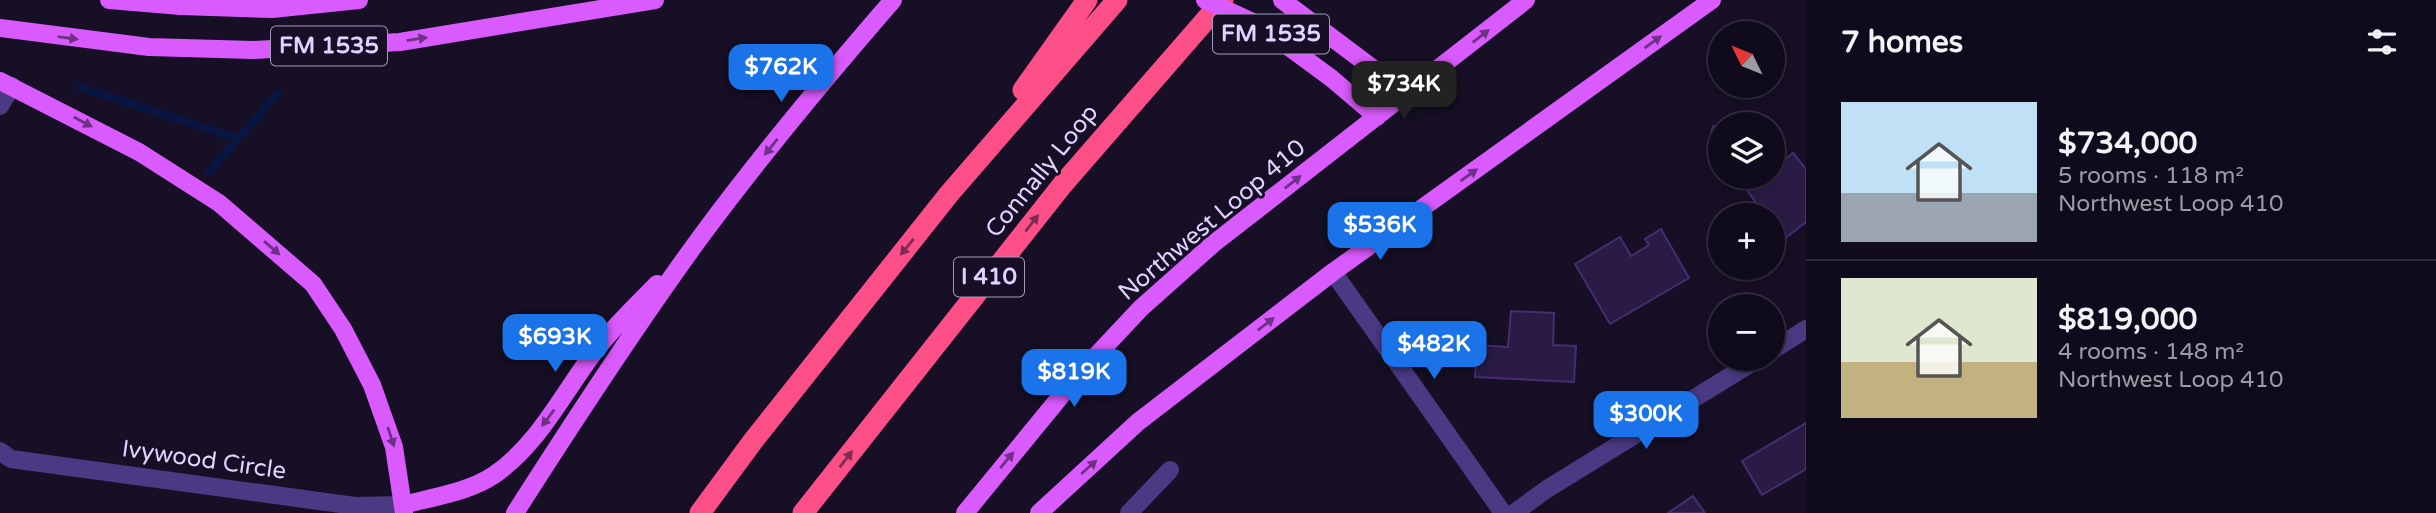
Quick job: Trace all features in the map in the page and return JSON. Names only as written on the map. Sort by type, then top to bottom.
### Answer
[{"type":"highway","points":[[950,194],[1087,0]]},
{"type":"highway","points":[[700,513],[753,441],[950,194],[1117,0]]},
{"type":"highway","name":"Connally Loop","points":[[803,513],[1063,184],[1223,0]]},
{"type":"highway","points":[[689,513],[753,441]]},
{"type":"main road","name":"FM 1535","points":[[109,0],[272,9],[359,0]]},
{"type":"main road","name":"FM 1535","points":[[0,28],[149,47],[253,50],[400,42],[655,0]]},
{"type":"main road","points":[[515,513],[590,396],[702,236],[809,100],[893,0]]},
{"type":"main road","name":"FM 1535","points":[[1205,0],[1259,25],[1331,78],[1377,117]]},
{"type":"main road","name":"FM 1535","points":[[1282,0],[1408,93]]},
{"type":"main road","name":"Northwest Loop 410","points":[[965,513],[1079,374],[1141,308],[1213,244],[1526,0]]},
{"type":"main road","points":[[1039,513],[1138,422],[1333,272],[1712,0]]},
{"type":"main road","points":[[6,84],[139,152],[219,203],[313,284],[343,329],[372,385],[394,447],[404,509],[493,476],[519,455],[596,349],[702,236]]},
{"type":"street","points":[[0,106],[6,84]]},
{"type":"street","points":[[1333,272],[1503,513]]},
{"type":"street","points":[[1785,342],[1806,329]]},
{"type":"street","points":[[1514,513],[1547,489],[1739,371]]},
{"type":"street","name":"Ivywood Circle","points":[[0,451],[11,458],[355,506],[404,509]]},
{"type":"street","points":[[1129,513],[1170,470]]},
{"type":"building","points":[[1793,153],[1806,169],[1806,222],[1785,239],[1785,203],[1756,203],[1746,189],[1785,189],[1785,159]]},
{"type":"building","points":[[1661,229],[1689,278],[1610,324],[1575,264],[1620,237],[1631,256],[1649,245],[1645,239]]},
{"type":"building","points":[[1511,311],[1554,313],[1553,345],[1576,346],[1574,382],[1475,377],[1477,345],[1508,347]]},
{"type":"building","points":[[1806,423],[1806,469],[1762,495],[1742,461]]},
{"type":"building","points":[[1693,496],[1705,513],[1668,513]]},
{"type":"waterway","points":[[80,87],[239,139]]},
{"type":"waterway","points":[[209,172],[278,93]]}]
